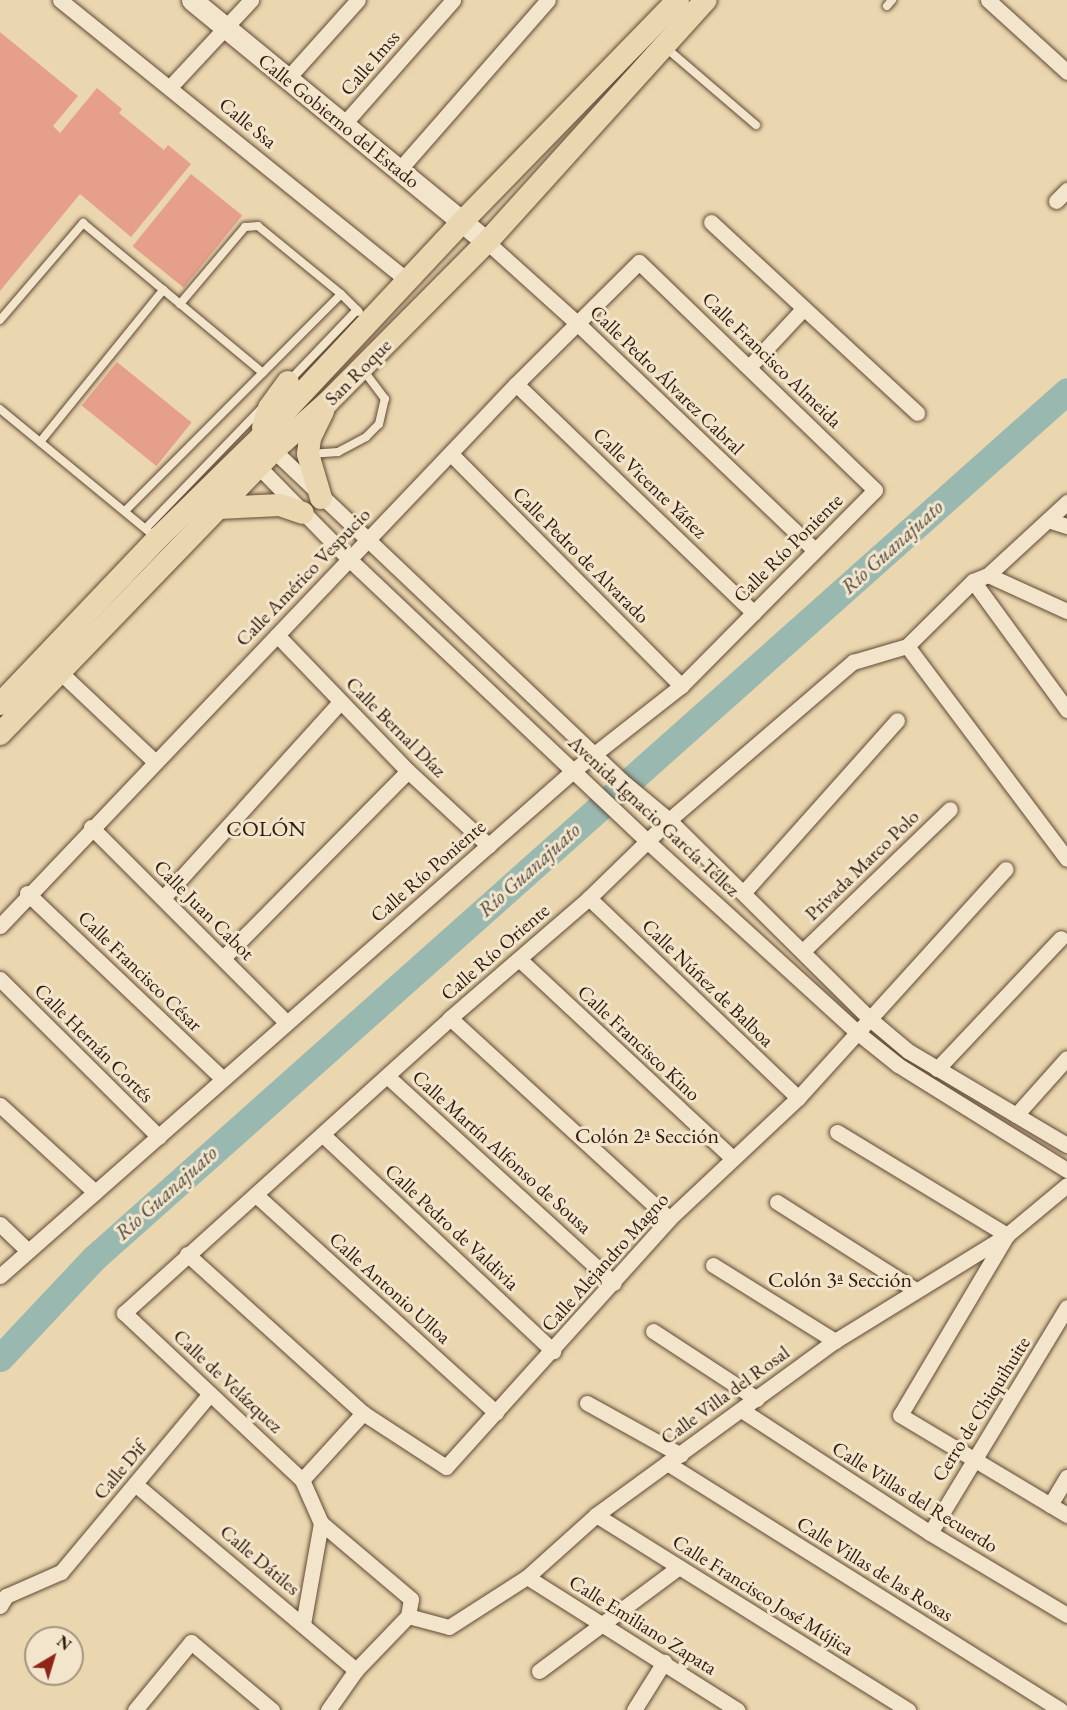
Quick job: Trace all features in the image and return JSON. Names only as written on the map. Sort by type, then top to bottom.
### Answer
[{"type":"main road","name":"San Roque","points":[[0,734],[218,508],[254,455],[363,316],[407,280],[678,0]]},
{"type":"main road","name":"San Roque","points":[[254,455],[327,404],[487,242],[664,46],[700,2]]},
{"type":"main road","points":[[0,704],[154,527],[200,480],[218,469],[254,455],[269,408],[288,381]]},
{"type":"main road","points":[[321,498],[308,454],[310,438],[327,404]]},
{"type":"main road","points":[[218,508],[280,505],[303,513]]},
{"type":"street","name":"Calle Ssa","points":[[60,0],[407,280]]},
{"type":"street","name":"Calle Gobierno del Estado","points":[[192,0],[342,126],[487,242]]},
{"type":"street","points":[[170,87],[251,0]]},
{"type":"street","points":[[287,79],[358,0]]},
{"type":"street","name":"Calle Imss","points":[[342,126],[453,0]]},
{"type":"street","points":[[399,171],[548,0]]},
{"type":"street","points":[[988,0],[1067,72]]},
{"type":"street","points":[[711,222],[917,413]]},
{"type":"street","name":"Calle Pedro Álvarez Cabral","points":[[487,242],[576,322],[815,550]]},
{"type":"street","name":"Calle Américo Vespucio","points":[[0,926],[27,893],[350,560],[516,384],[639,262]]},
{"type":"street","name":"Calle Francisco Almeida","points":[[639,262],[875,490]]},
{"type":"street","points":[[749,367],[803,309]]},
{"type":"street","name":"Calle Vicente Yáñez","points":[[516,384],[754,613]]},
{"type":"street","name":"Calle Pedro de Alvarado","points":[[451,454],[681,686]]},
{"type":"street","name":"Avenida Ignacio García Téllez","points":[[254,455],[321,498],[370,537],[597,756],[744,892],[870,1019],[937,1069],[1067,1144]]},
{"type":"street","name":"Avenida Ignacio García Téllez","points":[[254,455],[303,513],[350,560],[643,837],[858,1033],[898,1065],[1067,1170]]},
{"type":"street","name":"Calle Río Poniente","points":[[0,1276],[286,1022],[489,846],[681,686],[875,490]]},
{"type":"street","points":[[1067,502],[907,646],[1067,859]]},
{"type":"street","points":[[1048,520],[1067,526]]},
{"type":"street","points":[[981,578],[1067,611]]},
{"type":"street","points":[[981,578],[1067,710]]},
{"type":"street","name":"Calle Bernal Díaz","points":[[277,635],[408,771],[489,846]]},
{"type":"street","name":"Calle Río Oriente","points":[[124,1313],[450,1018],[589,898],[664,816],[853,662],[907,646]]},
{"type":"street","points":[[60,672],[154,761]]},
{"type":"street","points":[[163,898],[340,702]]},
{"type":"street","points":[[744,892],[897,720]]},
{"type":"street","points":[[223,958],[408,771]]},
{"type":"street","name":"Privada Marco Polo","points":[[803,951],[950,809]]},
{"type":"street","name":"Calle Juan Cabot","points":[[92,827],[286,1022]]},
{"type":"street","name":"Calle Alejandro Magno","points":[[188,1254],[363,1413],[446,1467],[553,1351],[669,1219],[731,1157],[798,1098],[1006,869]]},
{"type":"street","name":"Calle Francisco César","points":[[27,893],[223,1079]]},
{"type":"street","name":"Calle Núñez de Balboa","points":[[589,898],[798,1098]]},
{"type":"street","points":[[937,1069],[1061,938]]},
{"type":"street","name":"Calle Francisco Kino","points":[[519,959],[731,1157]]},
{"type":"street","name":"Calle Hernán Cortés","points":[[0,979],[159,1137]]},
{"type":"street","points":[[450,1018],[669,1219]]},
{"type":"street","points":[[1016,1115],[1067,1058]]},
{"type":"street","name":"Calle Martín Alfonso de Sousa","points":[[387,1076],[614,1283]]},
{"type":"street","points":[[0,1105],[95,1192]]},
{"type":"street","points":[[837,1132],[1006,1235],[900,1415],[972,1461],[1067,1515]]},
{"type":"street","name":"Calle Pedro de Valdivia","points":[[323,1135],[553,1351]]},
{"type":"street","name":"Calle Villa del Rosal","points":[[408,1616],[449,1627],[526,1577],[596,1515],[743,1411],[835,1341],[914,1289],[1006,1235],[1067,1185]]},
{"type":"street","name":"Calle Antonio Ulloa","points":[[256,1195],[496,1413]]},
{"type":"street","points":[[777,1203],[914,1289]]},
{"type":"street","points":[[0,1224],[27,1250]]},
{"type":"street","points":[[713,1265],[835,1341]]},
{"type":"street","name":"Cerro de Chiquihuite","points":[[930,1533],[1067,1308]]},
{"type":"street","name":"Calle de Velázquez","points":[[124,1313],[302,1480]]},
{"type":"street","points":[[653,1331],[757,1399]]},
{"type":"street","name":"Calle Dif","points":[[0,1606],[6,1596],[61,1572],[210,1394]]},
{"type":"street","points":[[586,1403],[681,1455]]},
{"type":"street","name":"Calle Villas del Recuerdo","points":[[743,1411],[930,1533],[1067,1615]]},
{"type":"street","points":[[328,1710],[356,1671],[408,1616],[411,1599],[321,1523],[302,1480],[363,1413]]},
{"type":"street","name":"Calle Villas de las Rosas","points":[[667,1463],[1060,1710]]},
{"type":"street","points":[[1050,1505],[1067,1477]]},
{"type":"street","name":"Calle Dátiles","points":[[135,1484],[356,1671]]},
{"type":"street","name":"Calle Francisco José Mújica","points":[[596,1515],[908,1710]]},
{"type":"street","points":[[303,1624],[321,1523]]},
{"type":"street","points":[[539,1671],[601,1622],[679,1567]]},
{"type":"street","name":"Calle Emiliano Zapata","points":[[526,1577],[601,1622],[737,1710]]},
{"type":"street","points":[[137,1709],[191,1642],[273,1710]]},
{"type":"street","points":[[634,1710],[664,1662]]},
{"type":"lane","points":[[664,46],[756,125]]},
{"type":"lane","points":[[0,320],[83,223],[263,373]]},
{"type":"lane","points":[[0,409],[125,511],[154,527],[288,381],[363,316],[341,294],[258,226],[245,227],[180,304]]},
{"type":"lane","points":[[40,442],[163,290]]},
{"type":"lane","points":[[125,511],[341,294]]},
{"type":"lane","points":[[308,454],[338,452],[366,437],[379,424],[385,399],[362,368]]},
{"type":"building","points":[[0,32],[78,96],[53,126],[60,133],[97,88],[122,109],[119,113],[164,150],[168,145],[191,164],[131,237],[80,194],[0,291]]},
{"type":"building","points":[[191,174],[242,216],[184,288],[132,246]]},
{"type":"building","points":[[117,362],[192,422],[156,466],[82,406]]},
{"type":"waterway","name":"Río Guanajuato","points":[[0,1358],[94,1258],[1067,391]]},
{"type":"district","name":"COLÓN","points":[[266,829]]},
{"type":"district","name":"Colón 2ª Sección","points":[[647,1136]]},
{"type":"district","name":"Colón 3ª Sección","points":[[840,1280]]}]
